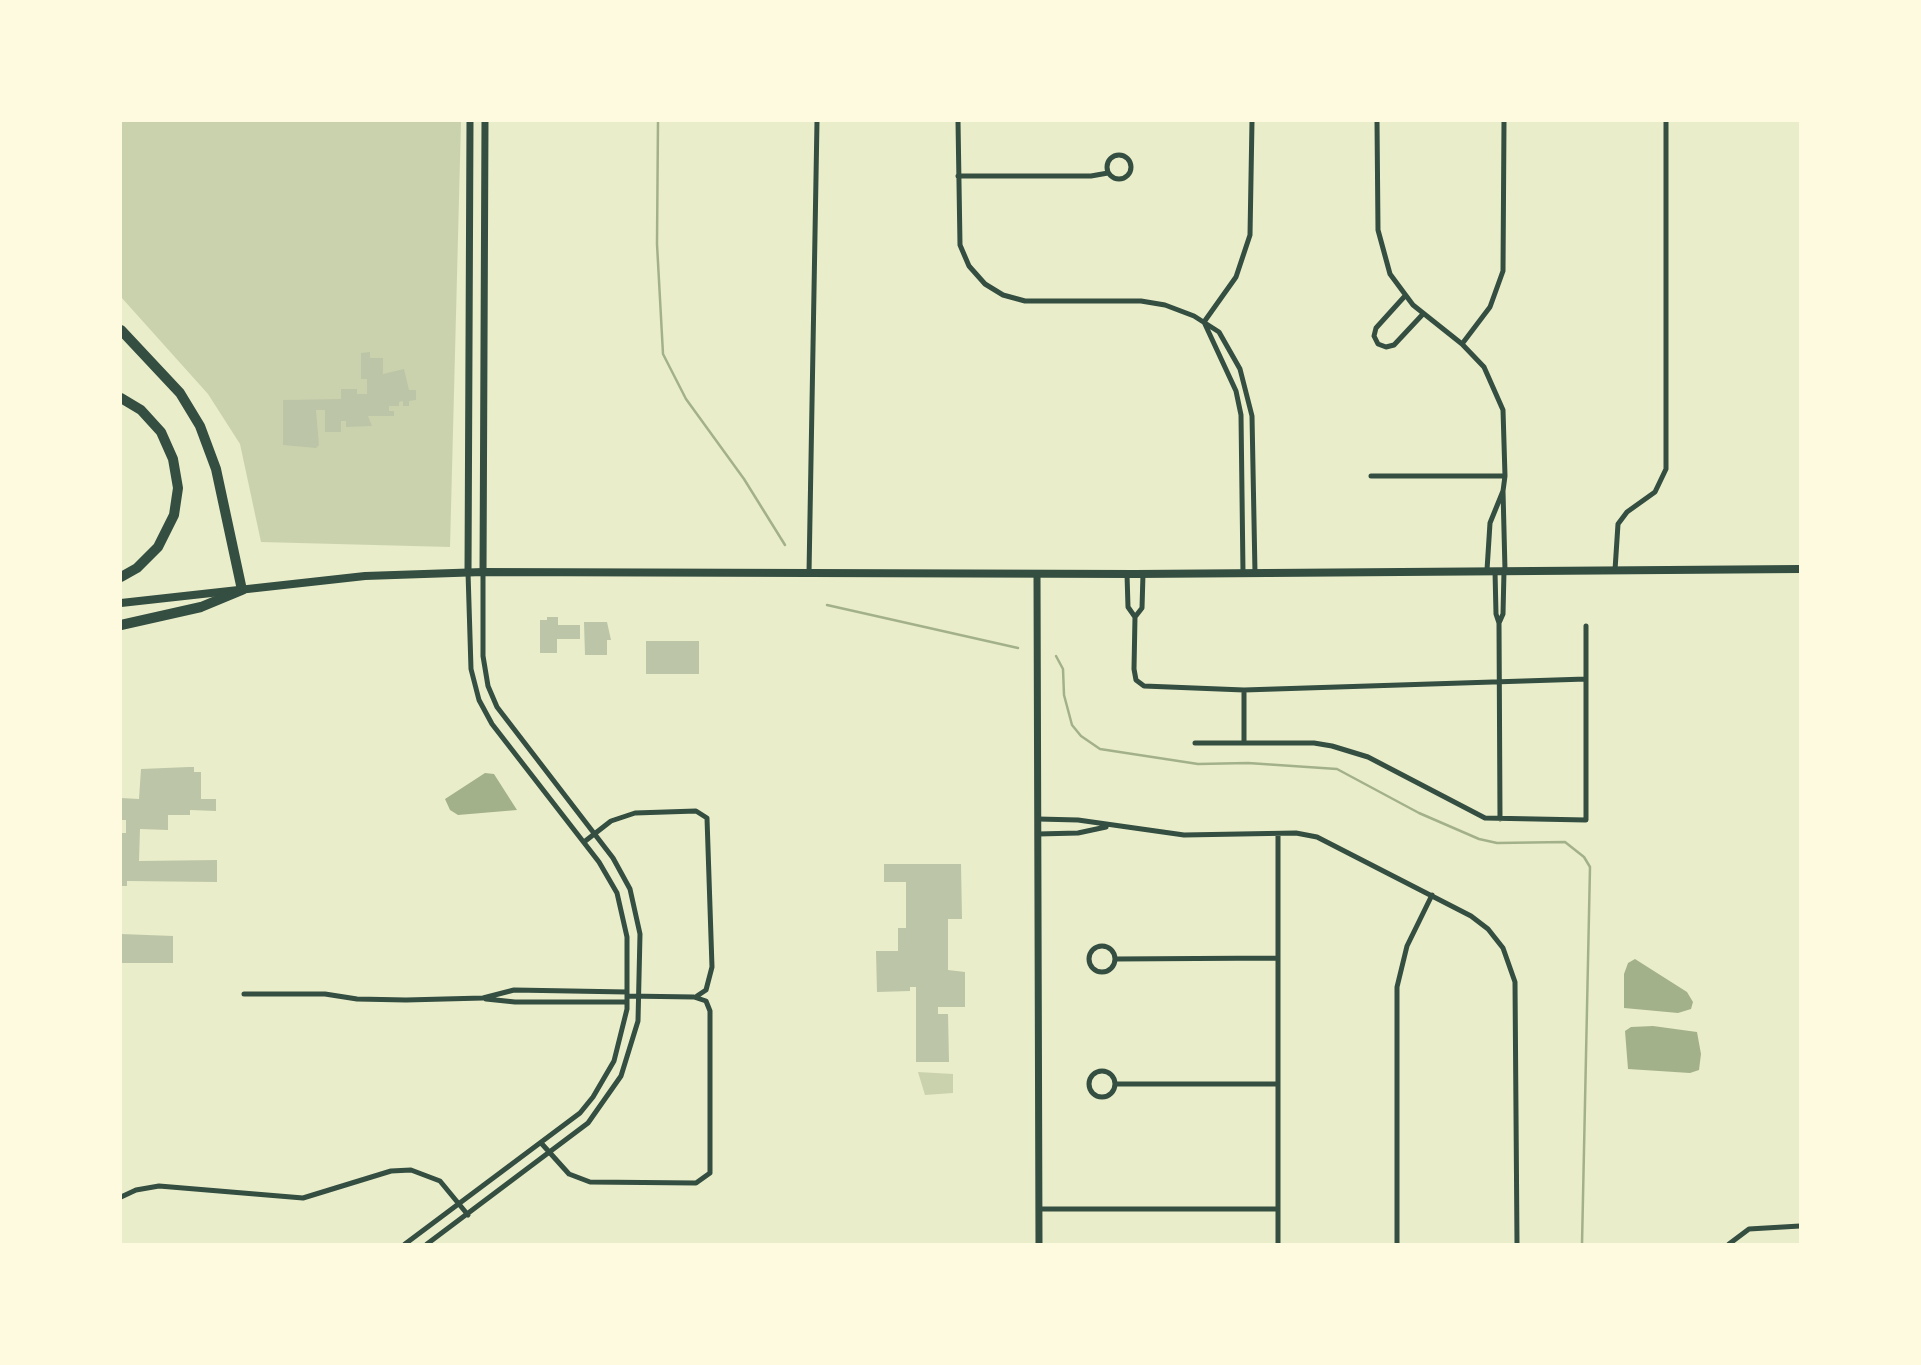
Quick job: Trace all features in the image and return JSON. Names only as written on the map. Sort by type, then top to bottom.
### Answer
[{"type":"highway","points":[[121,330],[172,384],[200,426],[216,468],[243,590],[201,607],[121,625]]},
{"type":"highway","points":[[121,398],[141,410],[161,432],[173,459],[178,488],[174,514],[158,547],[137,568],[121,577]]},
{"type":"main road","points":[[121,603],[365,576],[468,572],[1143,574],[1800,569]]},
{"type":"street","points":[[405,1244],[580,1113],[605,1080],[621,1042],[627,997],[627,937],[622,907],[609,876],[483,709],[471,669],[468,572],[470,121]]},
{"type":"street","points":[[427,1244],[588,1123],[615,1088],[634,1042],[640,996],[639,934],[635,904],[621,871],[515,734],[497,707],[484,667],[485,121]]},
{"type":"street","points":[[809,573],[814,148],[817,121]]},
{"type":"street","points":[[958,121],[960,245],[969,267],[982,281],[1003,295],[1025,301],[1154,302],[1180,310],[1219,332],[1240,369],[1252,416],[1255,573]]},
{"type":"street","points":[[1204,323],[1236,277],[1250,235],[1252,121]]},
{"type":"street","points":[[1377,121],[1380,247],[1390,274],[1404,297],[1462,344],[1484,367],[1499,396],[1505,429],[1505,476],[1498,570]]},
{"type":"street","points":[[1462,344],[1490,307],[1503,271],[1504,121]]},
{"type":"street","points":[[1615,570],[1618,524],[1628,512],[1655,492],[1666,469],[1666,121]]},
{"type":"street","points":[[958,176],[1091,176],[1108,173],[1118,179],[1130,172],[1129,160],[1118,155],[1111,158],[1107,165],[1108,173]]},
{"type":"street","points":[[1404,297],[1376,328],[1374,336],[1378,344],[1386,347],[1394,345],[1423,314]]},
{"type":"street","points":[[1204,323],[1236,391],[1241,415],[1243,573]]},
{"type":"street","points":[[469,325],[485,326]]},
{"type":"street","points":[[1242,459],[1254,458]]},
{"type":"street","points":[[468,459],[483,459]]},
{"type":"street","points":[[1371,476],[1505,476]]},
{"type":"street","points":[[1500,819],[1499,623],[1503,614],[1490,523],[1503,491]]},
{"type":"street","points":[[468,506],[484,506]]},
{"type":"street","points":[[1037,574],[1039,1244]]},
{"type":"street","points":[[1127,574],[1128,607],[1136,617]]},
{"type":"street","points":[[1143,574],[1142,608],[1136,617],[1135,674],[1141,684],[1244,690],[1586,679]]},
{"type":"street","points":[[1195,743],[1314,743],[1351,751],[1479,816],[1500,819],[1586,820],[1586,626]]},
{"type":"street","points":[[471,669],[484,667]]},
{"type":"street","points":[[1244,690],[1244,743]]},
{"type":"street","points":[[505,741],[515,734]]},
{"type":"street","points":[[584,842],[611,821],[635,813],[696,811],[707,818],[707,893],[712,967],[706,990],[694,997]]},
{"type":"street","points":[[1038,819],[1078,820],[1110,827],[1184,835],[1304,834],[1326,840],[1432,895],[1488,929],[1503,948],[1513,970],[1516,995],[1517,1244]]},
{"type":"street","points":[[1038,834],[1078,833],[1110,827]]},
{"type":"street","points":[[1278,834],[1278,1244]]},
{"type":"street","points":[[1397,1244],[1398,986],[1407,946],[1432,895]]},
{"type":"street","points":[[1100,947],[1112,951],[1115,959],[1111,968],[1105,972],[1095,970],[1090,963],[1093,951],[1100,947]]},
{"type":"street","points":[[1115,959],[1278,958]]},
{"type":"street","points":[[483,998],[514,990],[627,997]]},
{"type":"street","points":[[244,994],[325,994],[396,1000],[483,998],[515,1002],[640,996],[694,997],[706,1001],[712,1021],[708,1087],[711,1169],[708,1177],[696,1183],[590,1182],[569,1174],[542,1144]]},
{"type":"street","points":[[1101,1072],[1112,1076],[1115,1084],[1113,1092],[1106,1097],[1094,1094],[1090,1086],[1091,1078],[1101,1072]]},
{"type":"street","points":[[1115,1084],[1278,1084]]},
{"type":"street","points":[[121,1197],[136,1190],[159,1186],[303,1198],[391,1171],[411,1170],[440,1181],[468,1215]]},
{"type":"street","points":[[1039,1209],[1278,1209]]},
{"type":"street","points":[[1732,1241],[1758,1227],[1800,1226]]},
{"type":"shaded area","points":[[121,121],[461,121],[450,547],[261,542],[240,444],[208,394],[121,297]]},
{"type":"shaded area","points":[[485,773],[494,774],[517,810],[458,815],[450,810],[445,799]]},
{"type":"shaded area","points":[[1635,959],[1687,992],[1693,1002],[1691,1009],[1678,1013],[1624,1008],[1624,974],[1628,963]]},
{"type":"shaded area","points":[[1653,1026],[1697,1032],[1701,1054],[1699,1070],[1690,1073],[1628,1069],[1625,1031],[1631,1027]]},
{"type":"shaded area","points":[[918,1072],[953,1074],[953,1093],[925,1095]]},
{"type":"building","points":[[370,352],[370,358],[383,358],[383,374],[404,369],[409,390],[416,390],[416,400],[409,401],[409,406],[403,406],[403,401],[399,402],[399,406],[389,406],[389,411],[394,411],[394,416],[368,416],[372,426],[346,427],[346,421],[341,421],[341,432],[325,432],[325,410],[316,410],[319,445],[316,448],[283,445],[283,400],[341,399],[341,389],[357,389],[357,394],[367,394],[367,379],[361,379],[361,353]]},
{"type":"building","points":[[547,617],[558,617],[558,625],[580,625],[580,639],[557,639],[557,653],[540,653],[540,620],[547,620]]},
{"type":"building","points":[[584,622],[607,622],[611,640],[607,640],[607,655],[585,655]]},
{"type":"building","points":[[646,641],[699,641],[699,674],[646,674]]},
{"type":"building","points":[[194,767],[194,772],[201,772],[201,799],[216,799],[216,811],[190,810],[190,815],[168,815],[168,830],[140,829],[139,861],[217,860],[217,882],[127,881],[127,886],[121,886],[121,833],[126,833],[126,820],[121,820],[121,798],[139,799],[141,769]]},
{"type":"building","points":[[884,864],[961,864],[962,919],[948,919],[948,970],[965,972],[965,1007],[938,1007],[938,1014],[948,1014],[949,1062],[916,1062],[916,987],[910,987],[910,991],[877,992],[876,951],[898,951],[898,928],[906,928],[906,882],[884,882]]},
{"type":"building","points":[[121,934],[173,936],[173,963],[121,963]]},
{"type":"waterway","points":[[658,121],[657,244],[663,354],[686,399],[744,479],[785,545]]},
{"type":"waterway","points":[[827,605],[1018,648]]},
{"type":"waterway","points":[[1056,656],[1063,669],[1064,695],[1072,725],[1081,736],[1100,749],[1198,764],[1248,763],[1337,769],[1419,813],[1479,839],[1497,843],[1565,842],[1584,857],[1590,867],[1582,1244]]}]
